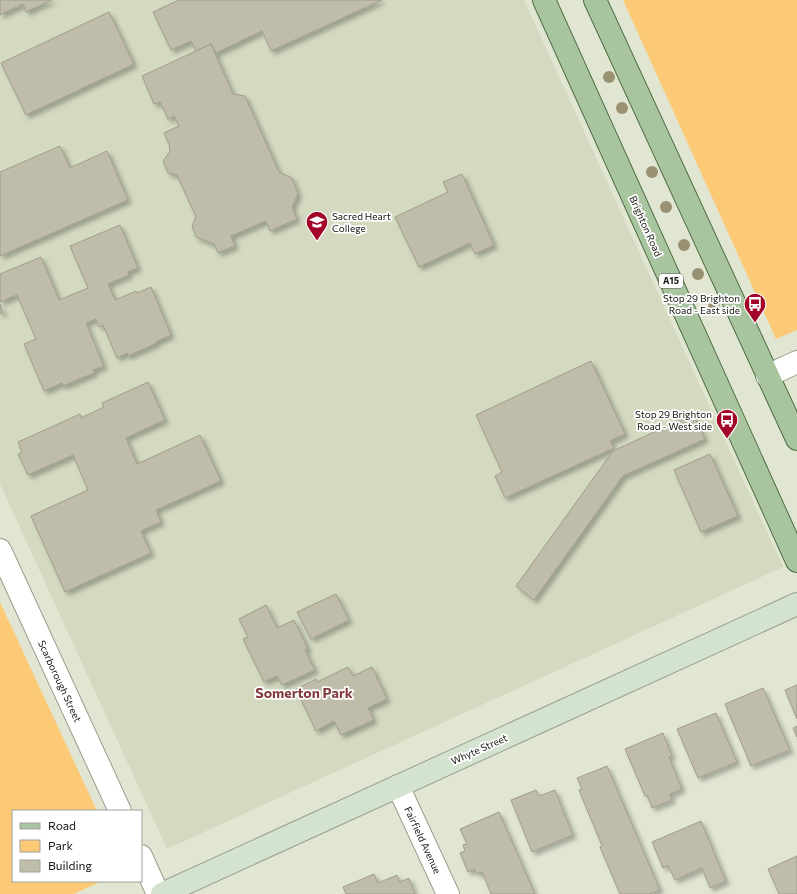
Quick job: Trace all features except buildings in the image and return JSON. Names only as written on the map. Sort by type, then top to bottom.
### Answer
[{"type":"main road","name":"Brighton Road","points":[[544,0],[797,561]]},
{"type":"main road","points":[[595,0],[797,439]]},
{"type":"street","points":[[767,376],[797,362]]},
{"type":"street","name":"Scarborough Street","points":[[0,550],[120,810]]},
{"type":"street","name":"Whyte Street","points":[[162,894],[797,604]]},
{"type":"street","name":"Fairfield Avenue","points":[[398,786],[448,894]]},
{"type":"street","points":[[142,858],[158,894]]},
{"type":"shaded area","name":"Sacred Heart College","points":[[0,0],[524,0],[783,567],[167,849],[0,484]]},
{"type":"green space","points":[[623,0],[797,0],[797,330],[776,339]]},
{"type":"green space","points":[[0,602],[97,810],[12,810],[12,882],[100,882],[74,894],[0,894]]},
{"type":"place","name":"Sacred Heart College","points":[[317,242]]},
{"type":"place","name":"Stop 29 Brighton Road - East side","points":[[755,324]]},
{"type":"place","name":"Stop 29 Brighton Road - West side","points":[[727,440]]},
{"type":"district","name":"Somerton Park","points":[[304,693]]}]
